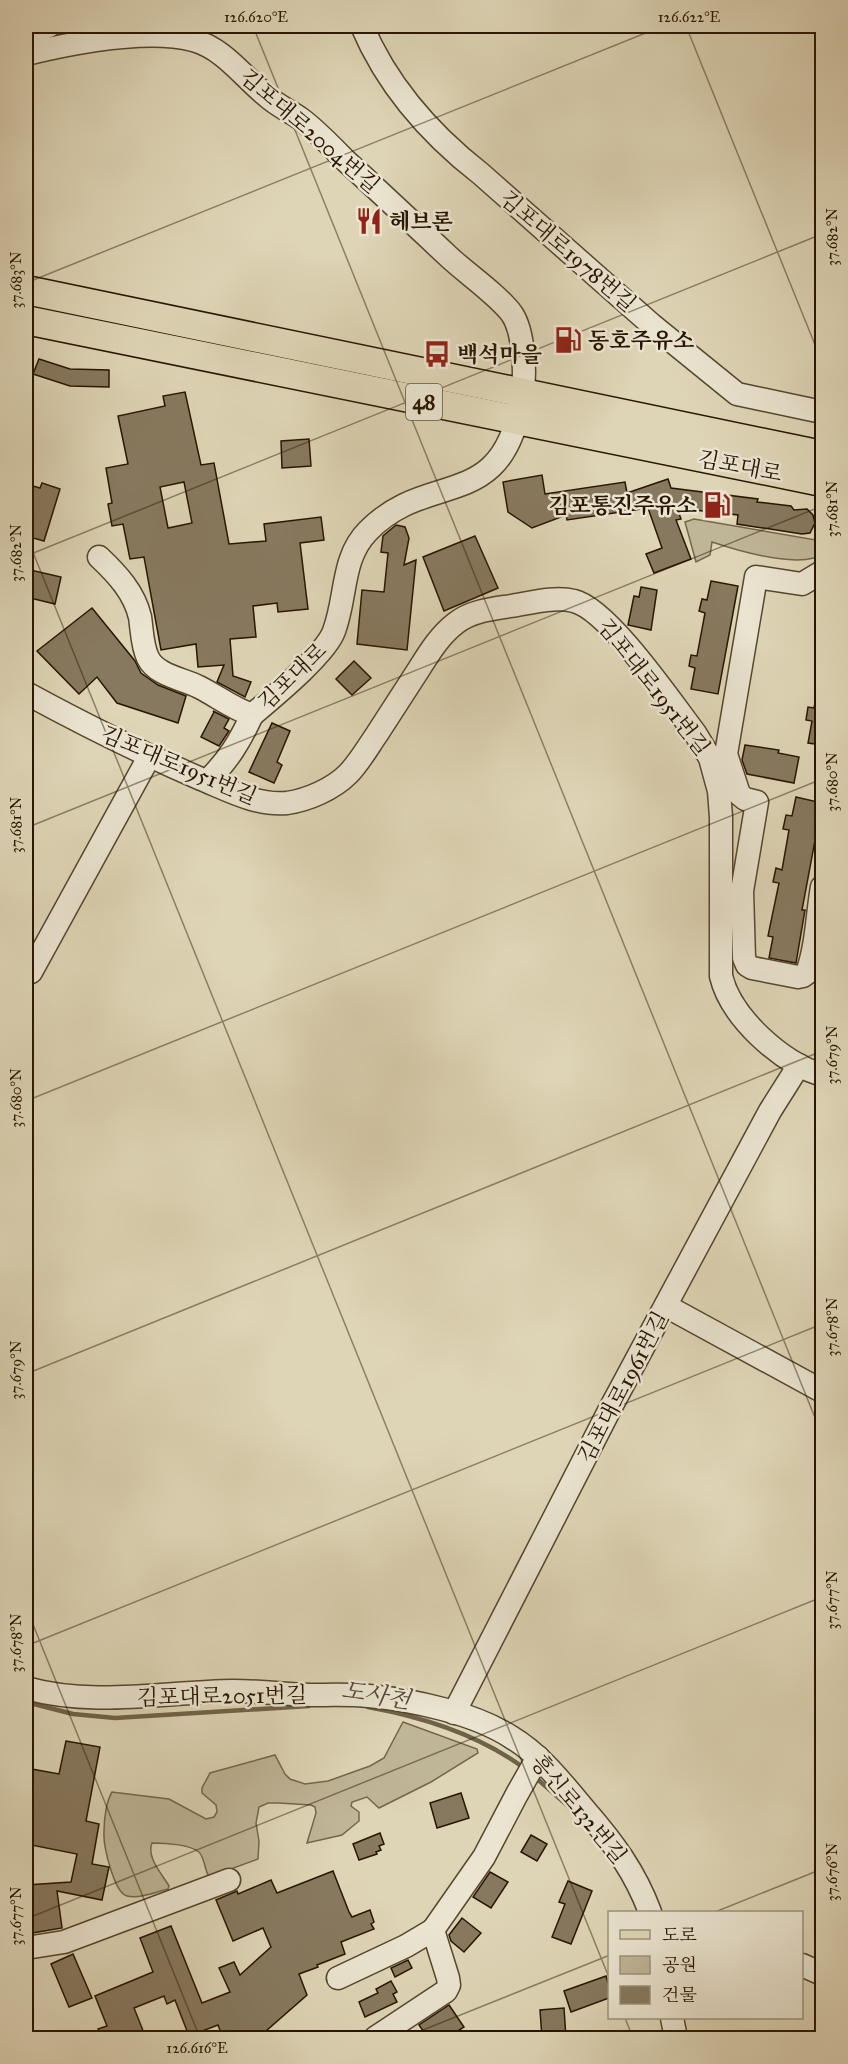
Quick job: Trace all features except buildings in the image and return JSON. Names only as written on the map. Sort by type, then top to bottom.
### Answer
[{"type":"main road","name":"김포대로","points":[[26,290],[822,455]]},
{"type":"main road","name":"김포대로","points":[[26,320],[822,482]]},
{"type":"lane","points":[[26,35],[49,26]]},
{"type":"lane","name":"김포대로1978번길","points":[[362,26],[382,65],[432,131],[453,152],[652,325],[737,394],[822,412]]},
{"type":"lane","name":"김포대로2004번길","points":[[26,54],[150,31],[192,40],[213,48],[270,99],[309,127],[510,311],[519,327],[523,393]]},
{"type":"lane","name":"김포대로","points":[[99,557],[122,580],[131,593],[139,615],[145,649],[152,664],[230,706],[252,715],[284,687],[330,640],[339,613],[350,560],[354,550],[369,530],[381,519],[406,504],[466,484],[488,472],[506,447],[517,421],[523,393]]},
{"type":"lane","points":[[822,572],[802,584],[756,578],[726,754],[739,794],[745,799],[757,802],[742,891],[744,958],[747,965],[798,977],[807,973],[818,926],[822,886]]},
{"type":"lane","name":"김포대로1951번길","points":[[26,693],[149,757],[207,781],[259,801],[274,804],[290,802],[324,790],[348,774],[435,645],[457,622],[471,614],[489,609],[530,603],[569,600],[586,606],[605,621],[633,653],[695,733],[710,758],[717,780],[721,817],[720,966],[723,985],[733,1006],[749,1026],[814,1069]]},
{"type":"lane","points":[[207,781],[237,747],[252,715]]},
{"type":"lane","points":[[26,973],[31,972],[149,757]]},
{"type":"lane","name":"김포대로1961번길","points":[[454,1713],[611,1407],[770,1111],[814,1069]]},
{"type":"lane","points":[[666,1306],[822,1391]]},
{"type":"lane","name":"김포대로2051번길","points":[[26,1688],[40,1692],[92,1697],[233,1691],[368,1695],[454,1713]]},
{"type":"lane","name":"흥신로132번길","points":[[454,1713],[478,1719],[512,1737],[532,1766],[617,1847],[634,1875],[650,1911]]},
{"type":"lane","points":[[338,1978],[406,1946],[433,1930],[491,1845],[532,1766]]},
{"type":"lane","points":[[26,1948],[64,1942],[229,1880]]},
{"type":"lane","points":[[375,2038],[446,1991],[449,1985],[448,1978],[433,1930]]},
{"type":"lane","points":[[803,1966],[822,1974]]},
{"type":"lane","points":[[672,2019],[676,2038]]},
{"type":"green space","points":[[694,519],[822,541],[821,551],[814,558],[790,560],[749,553],[712,542],[710,555],[696,562],[685,522]]},
{"type":"green space","points":[[403,1722],[477,1749],[478,1753],[431,1782],[379,1808],[367,1797],[352,1802],[351,1806],[359,1812],[359,1821],[342,1835],[307,1843],[316,1813],[315,1807],[268,1803],[259,1807],[256,1823],[259,1841],[258,1859],[209,1877],[202,1858],[193,1848],[152,1843],[153,1860],[169,1886],[168,1889],[132,1897],[122,1893],[118,1887],[110,1868],[104,1838],[106,1811],[112,1792],[169,1799],[206,1819],[214,1817],[217,1812],[216,1805],[202,1793],[202,1788],[210,1773],[275,1755],[290,1779],[305,1784],[328,1781],[370,1766],[384,1758]]},
{"type":"waterway","name":"도사천","points":[[26,1702],[73,1714],[115,1718],[309,1706]]},
{"type":"waterway","name":"도사천","points":[[368,1707],[449,1728],[488,1746],[524,1768]]},
{"type":"waterway","name":"도사천","points":[[535,1777],[567,1805]]},
{"type":"place","name":"헤브론","points":[[369,221]]},
{"type":"place","name":"동호주유소","points":[[568,340]]},
{"type":"place","name":"백석마을","points":[[437,354]]},
{"type":"place","name":"김포통진주유소","points":[[717,505]]}]
